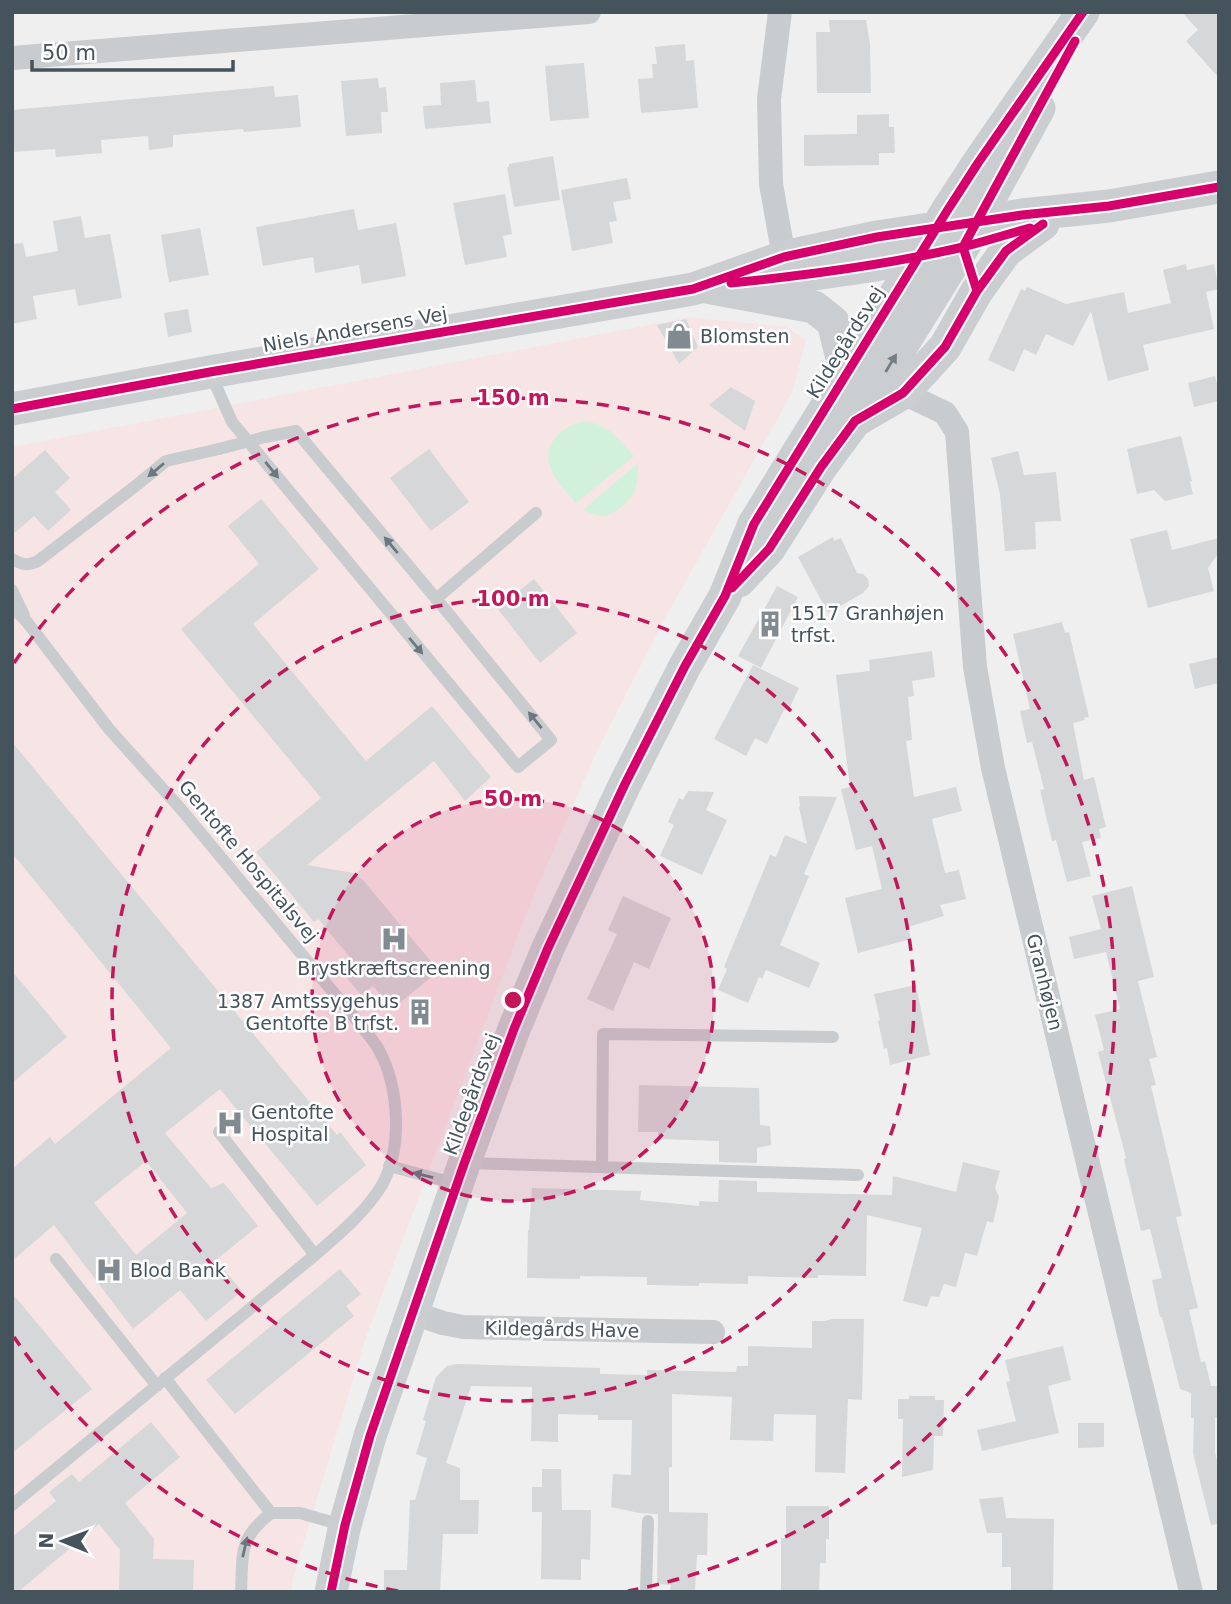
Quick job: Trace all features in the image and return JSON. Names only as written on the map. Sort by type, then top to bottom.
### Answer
[{"type":"street","points":[[12,58],[589,12]]},
{"type":"street","points":[[780,12],[769,99],[771,184],[790,279]]},
{"type":"street","name":"Kildegårdsvej","points":[[331,1592],[345,1525],[370,1436],[461,1173],[514,1029],[587,862],[679,677],[725,596],[754,524],[978,163],[1083,12]]},
{"type":"street","name":"Kildegårdsvej","points":[[725,596],[769,549],[821,467],[855,421],[970,234],[1091,12]]},
{"type":"street","name":"Niels Andersens Vej","points":[[12,409],[704,286],[790,279],[919,256],[1022,215],[1109,206],[1219,187]]},
{"type":"street","name":"Niels Andersens Vej","points":[[790,279],[877,237],[937,227],[970,234],[1043,224],[1109,206]]},
{"type":"street","name":"Kildegårdsvej","points":[[855,421],[903,393],[945,346],[977,291],[1006,251],[1043,224]]},
{"type":"street","name":"Kildegårdsvej","points":[[704,286],[790,279],[814,307],[833,322],[846,374]]},
{"type":"street","name":"Granhøjen","points":[[903,393],[945,413],[957,432],[975,667],[993,768],[1191,1592]]},
{"type":"street","name":"Kildegårds Have","points":[[414,1313],[463,1327],[713,1332]]},
{"type":"lane","points":[[12,559],[22,565],[38,561],[166,461],[219,449],[265,437],[296,431],[551,740],[518,767],[232,422],[210,372]]},
{"type":"lane","points":[[436,598],[536,513]]},
{"type":"lane","points":[[12,590],[27,622]]},
{"type":"lane","name":"Gentofte Hospitalsvej","points":[[12,607],[27,622],[110,729],[180,808],[354,1017],[378,1049],[388,1073],[396,1115],[393,1150],[383,1183],[360,1214],[315,1255],[12,1505]]},
{"type":"lane","points":[[602,1167],[603,1034],[833,1037]]},
{"type":"lane","points":[[219,1132],[315,1255]]},
{"type":"lane","points":[[389,1166],[461,1173]]},
{"type":"lane","name":"Kildegårdsvej","points":[[461,1173],[602,1167],[858,1175]]},
{"type":"lane","points":[[57,1259],[271,1513]]},
{"type":"lane","points":[[241,1592],[243,1551],[248,1535],[271,1513],[300,1513],[345,1525]]},
{"type":"lane","points":[[646,1592],[648,1521]]},
{"type":"shaded area","name":"Gentofte Hospital","points":[[690,317],[786,327],[806,340],[792,393],[666,616],[596,753],[529,906],[365,1340],[291,1592],[12,1592],[12,447]]},
{"type":"green space","points":[[581,422],[598,424],[605,428],[634,456],[576,503],[555,477],[550,467],[549,451],[561,432]]},
{"type":"green space","points":[[638,463],[635,491],[622,506],[604,516],[583,510]]},
{"type":"building","points":[[1182,12],[1219,12],[1219,78],[1186,41],[1198,30]]},
{"type":"building","points":[[829,20],[866,20],[870,44],[871,93],[817,93],[816,32],[830,32]]},
{"type":"building","points":[[685,44],[686,61],[694,60],[698,108],[641,113],[638,79],[653,78],[652,64],[657,64],[655,47]]},
{"type":"building","points":[[584,63],[589,118],[550,121],[545,66]]},
{"type":"building","points":[[378,78],[379,88],[386,87],[388,112],[381,112],[382,133],[346,136],[341,81]]},
{"type":"building","points":[[475,80],[477,102],[489,101],[491,123],[425,129],[423,106],[441,105],[440,83]]},
{"type":"building","points":[[274,86],[275,97],[298,95],[301,127],[173,135],[173,147],[149,150],[148,136],[101,140],[102,153],[56,157],[55,149],[12,152],[12,110]]},
{"type":"building","points":[[889,114],[889,127],[894,127],[895,153],[879,153],[879,165],[804,166],[804,135],[857,134],[857,115]]},
{"type":"building","points":[[553,156],[560,200],[514,207],[507,167],[509,164]]},
{"type":"building","points":[[627,178],[631,199],[613,202],[617,221],[609,222],[613,243],[572,251],[561,190]]},
{"type":"building","points":[[505,194],[512,234],[503,236],[507,257],[465,265],[453,203]]},
{"type":"building","points":[[354,209],[358,230],[396,223],[406,276],[362,284],[359,265],[315,273],[313,257],[263,266],[256,227]]},
{"type":"building","points":[[81,216],[85,238],[110,234],[122,298],[78,306],[75,289],[33,296],[37,319],[12,324],[12,244],[23,243],[26,257],[58,251],[53,221]]},
{"type":"building","points":[[200,228],[209,275],[169,282],[161,235]]},
{"type":"building","points":[[1186,264],[1187,270],[1214,264],[1219,289],[1206,292],[1214,329],[1143,345],[1149,370],[1108,381],[1091,311],[1073,346],[1046,334],[1036,355],[1024,349],[1014,372],[988,360],[1021,289],[1025,291],[1027,287],[1066,304],[1124,292],[1128,313],[1171,303],[1163,270]]},
{"type":"building","points":[[188,309],[192,332],[168,337],[164,313]]},
{"type":"building","name":"Blomsten","points":[[686,319],[698,347],[679,364],[657,325]]},
{"type":"building","points":[[1215,376],[1219,401],[1194,407],[1188,383]]},
{"type":"building","points":[[731,387],[755,401],[745,431],[709,405]]},
{"type":"building","points":[[1181,436],[1193,494],[1165,501],[1154,490],[1137,494],[1127,449]]},
{"type":"building","points":[[429,449],[469,502],[431,531],[390,478]]},
{"type":"building","points":[[45,450],[70,478],[55,492],[71,510],[48,531],[34,516],[12,535],[12,479]]},
{"type":"building","points":[[1018,451],[1024,475],[1056,472],[1061,521],[1035,522],[1036,549],[1005,551],[1000,494],[991,458]]},
{"type":"building","points":[[261,499],[319,569],[253,624],[366,761],[432,706],[491,777],[465,801],[434,761],[307,865],[353,873],[363,880],[439,971],[392,1009],[373,986],[361,995],[341,971],[353,961],[318,919],[314,922],[256,852],[321,798],[181,629],[259,564],[228,526]]},
{"type":"building","points":[[1167,530],[1172,550],[1219,538],[1219,552],[1208,568],[1214,591],[1148,608],[1130,539]]},
{"type":"building","points":[[833,537],[834,541],[841,538],[857,573],[868,579],[869,586],[863,593],[828,613],[798,557]]},
{"type":"building","points":[[534,579],[577,633],[540,663],[497,608]]},
{"type":"building","points":[[777,586],[798,597],[761,668],[738,656]]},
{"type":"building","points":[[1062,622],[1065,633],[1069,632],[1089,717],[1073,723],[1084,780],[1094,777],[1106,827],[1099,829],[1101,838],[1082,842],[1091,876],[1067,882],[1056,840],[1052,841],[1040,790],[1044,789],[1032,742],[1027,743],[1020,711],[1030,709],[1013,634]]},
{"type":"building","points":[[932,651],[935,677],[912,681],[914,696],[908,697],[912,740],[906,741],[914,797],[956,787],[962,811],[932,819],[945,873],[959,870],[966,899],[940,905],[944,916],[908,927],[911,939],[858,953],[845,898],[882,889],[872,846],[856,850],[841,789],[850,787],[836,675],[870,671],[869,660]]},
{"type":"building","points":[[1219,657],[1219,683],[1195,689],[1189,664]]},
{"type":"building","points":[[753,665],[799,688],[788,711],[784,710],[767,744],[755,738],[746,756],[714,739]]},
{"type":"building","points":[[12,742],[337,1135],[340,1132],[366,1165],[317,1206],[220,1089],[165,1133],[211,1188],[224,1183],[258,1226],[216,1260],[242,1291],[206,1321],[180,1290],[133,1329],[54,1225],[12,1261],[12,1169],[50,1137],[55,1144],[171,1048],[12,853]],"holes":[[[146,1161],[187,1213],[136,1255],[94,1203]]]},
{"type":"building","points":[[688,791],[714,792],[706,810],[727,820],[702,875],[660,856],[674,825],[668,822],[679,798],[683,800]]},
{"type":"building","points":[[799,796],[837,797],[804,874],[809,876],[780,945],[820,963],[809,988],[766,970],[762,979],[759,977],[748,1003],[718,990],[727,969],[724,967],[770,855],[776,857],[785,835],[807,844]]},
{"type":"building","points":[[1132,886],[1154,977],[1138,981],[1157,1057],[1149,1059],[1156,1085],[1151,1086],[1182,1216],[1176,1217],[1198,1308],[1189,1310],[1201,1362],[1205,1361],[1211,1386],[1219,1386],[1219,1418],[1215,1417],[1215,1453],[1219,1468],[1219,1524],[1211,1525],[1193,1453],[1194,1418],[1191,1418],[1191,1393],[1180,1389],[1160,1317],[1152,1280],[1162,1278],[1150,1229],[1141,1231],[1124,1159],[1126,1158],[1098,1052],[1104,1050],[1095,1015],[1120,1009],[1106,952],[1074,959],[1069,937],[1101,929],[1092,896]]},
{"type":"building","points":[[623,896],[671,918],[649,969],[634,962],[613,1011],[587,999],[617,934],[608,930]]},
{"type":"building","points":[[12,971],[67,1037],[12,1083]]},
{"type":"building","points":[[916,985],[930,1055],[890,1065],[887,1048],[884,1049],[874,994]]},
{"type":"building","points":[[639,1085],[759,1088],[760,1125],[770,1126],[771,1145],[757,1148],[757,1163],[719,1162],[719,1141],[658,1139],[658,1132],[638,1132]]},
{"type":"building","points":[[963,1162],[1000,1171],[995,1188],[999,1197],[993,1223],[987,1221],[977,1256],[965,1253],[956,1287],[944,1284],[939,1297],[931,1296],[927,1307],[903,1301],[922,1228],[867,1215],[866,1276],[748,1276],[748,1284],[699,1283],[699,1286],[647,1285],[647,1277],[527,1278],[532,1188],[641,1191],[640,1200],[699,1206],[699,1201],[718,1202],[719,1180],[757,1181],[757,1192],[892,1195],[893,1176],[956,1192]]},
{"type":"building","points":[[340,1269],[361,1294],[346,1306],[354,1316],[235,1414],[206,1380]]},
{"type":"building","points":[[12,1293],[92,1389],[12,1453]]},
{"type":"building","points":[[864,1319],[862,1400],[848,1399],[845,1473],[815,1472],[816,1415],[774,1414],[773,1441],[730,1440],[732,1397],[672,1394],[669,1512],[708,1513],[707,1555],[697,1555],[695,1592],[670,1592],[671,1585],[657,1584],[658,1514],[611,1507],[613,1474],[631,1475],[632,1420],[598,1420],[598,1415],[558,1414],[558,1442],[531,1441],[532,1387],[471,1386],[446,1463],[460,1468],[460,1500],[479,1500],[478,1534],[443,1534],[440,1592],[384,1592],[384,1570],[407,1570],[410,1500],[415,1500],[427,1458],[416,1454],[436,1377],[447,1366],[456,1364],[600,1368],[600,1374],[647,1375],[647,1370],[736,1372],[737,1366],[748,1366],[748,1346],[812,1348],[812,1321]]},
{"type":"building","points":[[1063,1346],[1071,1380],[1048,1386],[1059,1433],[982,1451],[977,1430],[1016,1421],[1006,1382],[1010,1381],[1005,1360]]},
{"type":"building","points":[[909,1396],[935,1396],[935,1400],[944,1400],[943,1436],[934,1436],[933,1470],[902,1477],[903,1419],[898,1419],[898,1399],[909,1399]]},
{"type":"building","points":[[151,1422],[180,1457],[125,1503],[154,1539],[153,1559],[194,1560],[193,1592],[119,1592],[120,1550],[99,1524],[18,1592],[12,1592],[12,1537],[56,1501],[49,1492],[72,1474],[79,1482]]},
{"type":"building","points":[[1078,1423],[1104,1423],[1104,1447],[1078,1448]]},
{"type":"building","points":[[542,1469],[561,1469],[562,1510],[591,1510],[590,1560],[581,1559],[581,1580],[541,1579],[542,1512],[532,1512],[532,1487],[542,1487]]},
{"type":"building","points":[[1003,1497],[1006,1518],[1054,1519],[1053,1592],[1011,1592],[1011,1567],[1002,1567],[1002,1533],[987,1533],[979,1499]]},
{"type":"building","points":[[786,1506],[829,1506],[829,1539],[826,1539],[826,1563],[820,1563],[819,1591],[781,1592],[781,1538],[786,1538]]},
{"type":"cycle path","points":[[331,1592],[345,1525],[370,1436],[464,1164],[514,1029],[548,948],[625,784],[685,666],[725,596],[754,524],[947,211],[1083,12]]},
{"type":"cycle path","points":[[977,291],[963,247],[1075,41]]},
{"type":"cycle path","points":[[12,409],[693,289],[784,257],[877,237],[1022,215],[1109,206],[1219,187]]},
{"type":"cycle path","points":[[732,588],[769,549],[821,467],[855,421],[903,393],[945,347],[977,291],[1006,251],[1043,224]]},
{"type":"cycle path","points":[[731,283],[906,259],[963,247],[1030,228]]},
{"type":"place","name":"Blomsten","points":[[679,336]]},
{"type":"place","name":"1517 Granhøjen trfst.","points":[[770,624]]},
{"type":"place","name":"Brystkræftscreening","points":[[394,939]]},
{"type":"place","name":"1387 Amtssygehus Gentofte B trfst.","points":[[420,1012]]},
{"type":"place","name":"Gentofte Hospital","points":[[230,1123]]},
{"type":"place","name":"Blod Bank","points":[[109,1270]]}]
